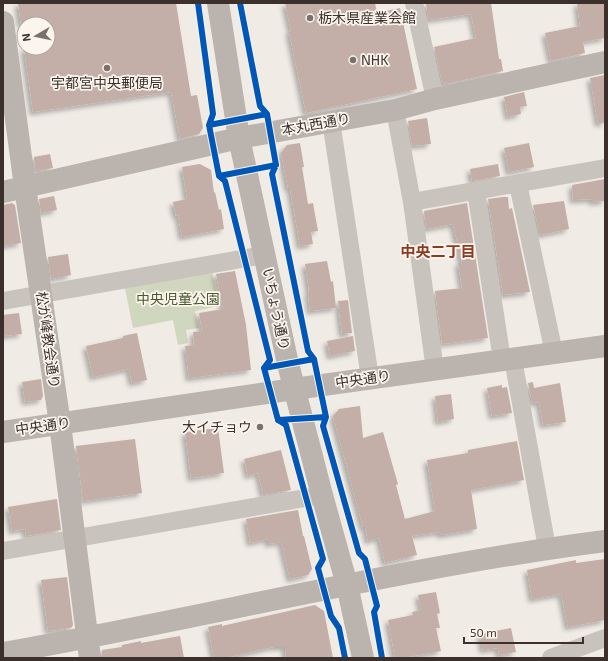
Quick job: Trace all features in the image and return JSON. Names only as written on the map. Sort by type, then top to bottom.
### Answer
[{"type":"street","name":"いちょう通り","points":[[218,3],[239,138],[264,255],[294,389],[347,586],[363,658]]},
{"type":"street","points":[[414,3],[435,99]]},
{"type":"street","name":"松が峰教会通り","points":[[3,22],[5,53],[60,424],[89,648]]},
{"type":"street","name":"本丸西通り","points":[[3,192],[239,138],[395,110],[435,99],[605,62]]},
{"type":"street","points":[[395,110],[412,202],[435,370]]},
{"type":"street","points":[[330,121],[370,378]]},
{"type":"street","points":[[412,202],[605,168]]},
{"type":"street","points":[[518,184],[554,353]]},
{"type":"street","points":[[476,191],[507,359],[547,548]]},
{"type":"street","points":[[3,300],[264,255]]},
{"type":"street","name":"中央通り","points":[[3,432],[370,378],[605,346]]},
{"type":"street","points":[[3,551],[74,540],[322,495]]},
{"type":"street","points":[[3,654],[89,648],[347,586],[506,554],[605,541]]},
{"type":"street","points":[[551,658],[605,638]]},
{"type":"green space","name":"中央児童公園","points":[[212,271],[219,306],[195,311],[199,328],[186,330],[188,343],[178,345],[173,320],[133,328],[125,288]]},
{"type":"building","name":"宇都宮中央郵便局","points":[[18,3],[176,3],[191,96],[197,95],[203,128],[199,134],[180,139],[171,92],[33,112],[25,56],[56,56],[56,16],[20,16]]},
{"type":"building","name":"NHK","points":[[285,3],[375,3],[377,13],[400,8],[417,89],[306,113],[289,32],[291,31]]},
{"type":"building","points":[[426,3],[491,3],[499,59],[501,59],[503,71],[446,84],[442,82],[434,47],[476,38],[471,14],[428,20]]},
{"type":"building","points":[[577,3],[605,3],[605,38],[583,42],[585,53],[551,61],[545,33],[580,26]]},
{"type":"building","points":[[605,75],[605,123],[598,123],[590,78]]},
{"type":"building","points":[[524,92],[527,106],[520,107],[521,114],[508,117],[504,97]]},
{"type":"building","points":[[427,118],[431,144],[412,146],[408,121]]},
{"type":"building","points":[[300,143],[308,204],[313,203],[318,231],[311,232],[313,244],[300,246],[290,188],[288,188],[281,153],[287,145]]},
{"type":"building","points":[[529,143],[534,167],[509,172],[504,148]]},
{"type":"building","points":[[50,154],[53,168],[39,171],[35,168],[34,157]]},
{"type":"building","points":[[200,164],[211,170],[214,193],[215,192],[219,210],[221,209],[224,229],[182,237],[178,215],[176,216],[173,202],[187,199],[182,167]]},
{"type":"building","points":[[498,164],[500,176],[472,181],[470,169]]},
{"type":"building","points":[[605,179],[605,201],[592,202],[592,199],[573,200],[572,185]]},
{"type":"building","points":[[54,196],[57,210],[41,213],[39,199]]},
{"type":"building","points":[[508,197],[509,209],[512,208],[530,292],[503,295],[488,199]]},
{"type":"building","points":[[564,201],[569,229],[540,235],[533,205]]},
{"type":"building","points":[[12,203],[15,205],[21,243],[3,246],[3,205]]},
{"type":"building","points":[[467,203],[488,338],[442,344],[435,291],[462,288],[458,263],[462,263],[453,224],[426,229],[424,211]]},
{"type":"building","points":[[68,254],[71,275],[51,279],[48,257]]},
{"type":"building","points":[[327,261],[331,282],[333,281],[336,308],[310,311],[309,290],[305,264]]},
{"type":"building","points":[[235,271],[246,325],[251,370],[189,378],[185,346],[194,345],[193,332],[202,331],[199,313],[223,309],[216,274]]},
{"type":"building","points":[[348,300],[352,333],[342,334],[338,301]]},
{"type":"building","points":[[19,313],[22,334],[3,336],[3,315]]},
{"type":"building","points":[[137,333],[147,380],[132,383],[129,369],[93,377],[86,346],[123,338],[123,336]]},
{"type":"building","points":[[353,336],[355,351],[330,356],[327,341]]},
{"type":"building","points":[[41,379],[43,396],[41,400],[25,402],[22,382]]},
{"type":"building","points":[[533,382],[534,388],[560,383],[566,422],[543,425],[539,402],[532,403],[528,383]]},
{"type":"building","points":[[502,385],[502,388],[507,387],[512,413],[492,416],[487,388]]},
{"type":"building","points":[[451,394],[454,419],[438,422],[435,396]]},
{"type":"building","points":[[360,406],[363,438],[383,432],[398,484],[396,485],[405,519],[435,511],[427,460],[468,453],[468,450],[517,441],[524,480],[471,490],[477,529],[442,535],[439,532],[412,536],[417,555],[385,563],[379,538],[368,541],[365,527],[363,527],[333,416],[339,409]]},
{"type":"building","points":[[218,428],[224,473],[191,478],[185,432]]},
{"type":"building","points":[[135,439],[142,493],[83,501],[76,446]]},
{"type":"building","points":[[281,450],[291,490],[263,495],[258,473],[248,476],[244,459]]},
{"type":"building","points":[[57,499],[61,530],[26,536],[25,529],[12,531],[8,507]]},
{"type":"building","points":[[298,510],[312,569],[308,575],[290,579],[281,542],[268,544],[268,539],[250,543],[246,519]]},
{"type":"building","points":[[605,559],[605,620],[568,627],[561,594],[532,599],[527,570],[576,560],[576,563]]},
{"type":"building","points":[[67,577],[73,625],[71,628],[48,631],[41,580]]},
{"type":"building","points":[[436,592],[440,613],[437,614],[440,628],[436,628],[441,651],[395,658],[388,620],[413,615],[412,612],[421,610],[418,595]]},
{"type":"building","points":[[315,605],[324,611],[333,658],[286,658],[285,647],[273,647],[225,658],[214,658],[208,627],[222,624],[222,626]]},
{"type":"building","points":[[511,628],[516,652],[499,655],[498,648],[483,650],[480,634]]},
{"type":"building","points":[[180,636],[184,658],[102,658],[102,650],[122,647],[122,645],[141,641],[141,643]]},
{"type":"cycle path","points":[[198,3],[213,114],[209,125]]},
{"type":"cycle path","points":[[240,3],[260,106],[267,114]]},
{"type":"cycle path","points":[[219,176],[276,165],[267,114],[209,125],[219,176],[225,181],[270,360],[264,368]]},
{"type":"cycle path","points":[[276,165],[272,174],[308,351],[314,359]]},
{"type":"cycle path","points":[[278,420],[326,417],[314,359],[264,368],[278,420],[286,425],[323,559],[318,568],[331,616],[339,628],[345,658]]},
{"type":"cycle path","points":[[326,417],[323,426],[359,553],[365,559],[377,606],[374,612],[382,658]]},
{"type":"place","name":"栃木県産業会館","points":[[310,18]]},
{"type":"place","name":"NHK","points":[[353,60]]},
{"type":"place","name":"宇都宮中央郵便局","points":[[107,68]]},
{"type":"place","name":"大イチョウ","points":[[260,427]]},
{"type":"district","name":"中央二丁目","points":[[438,252]]}]
